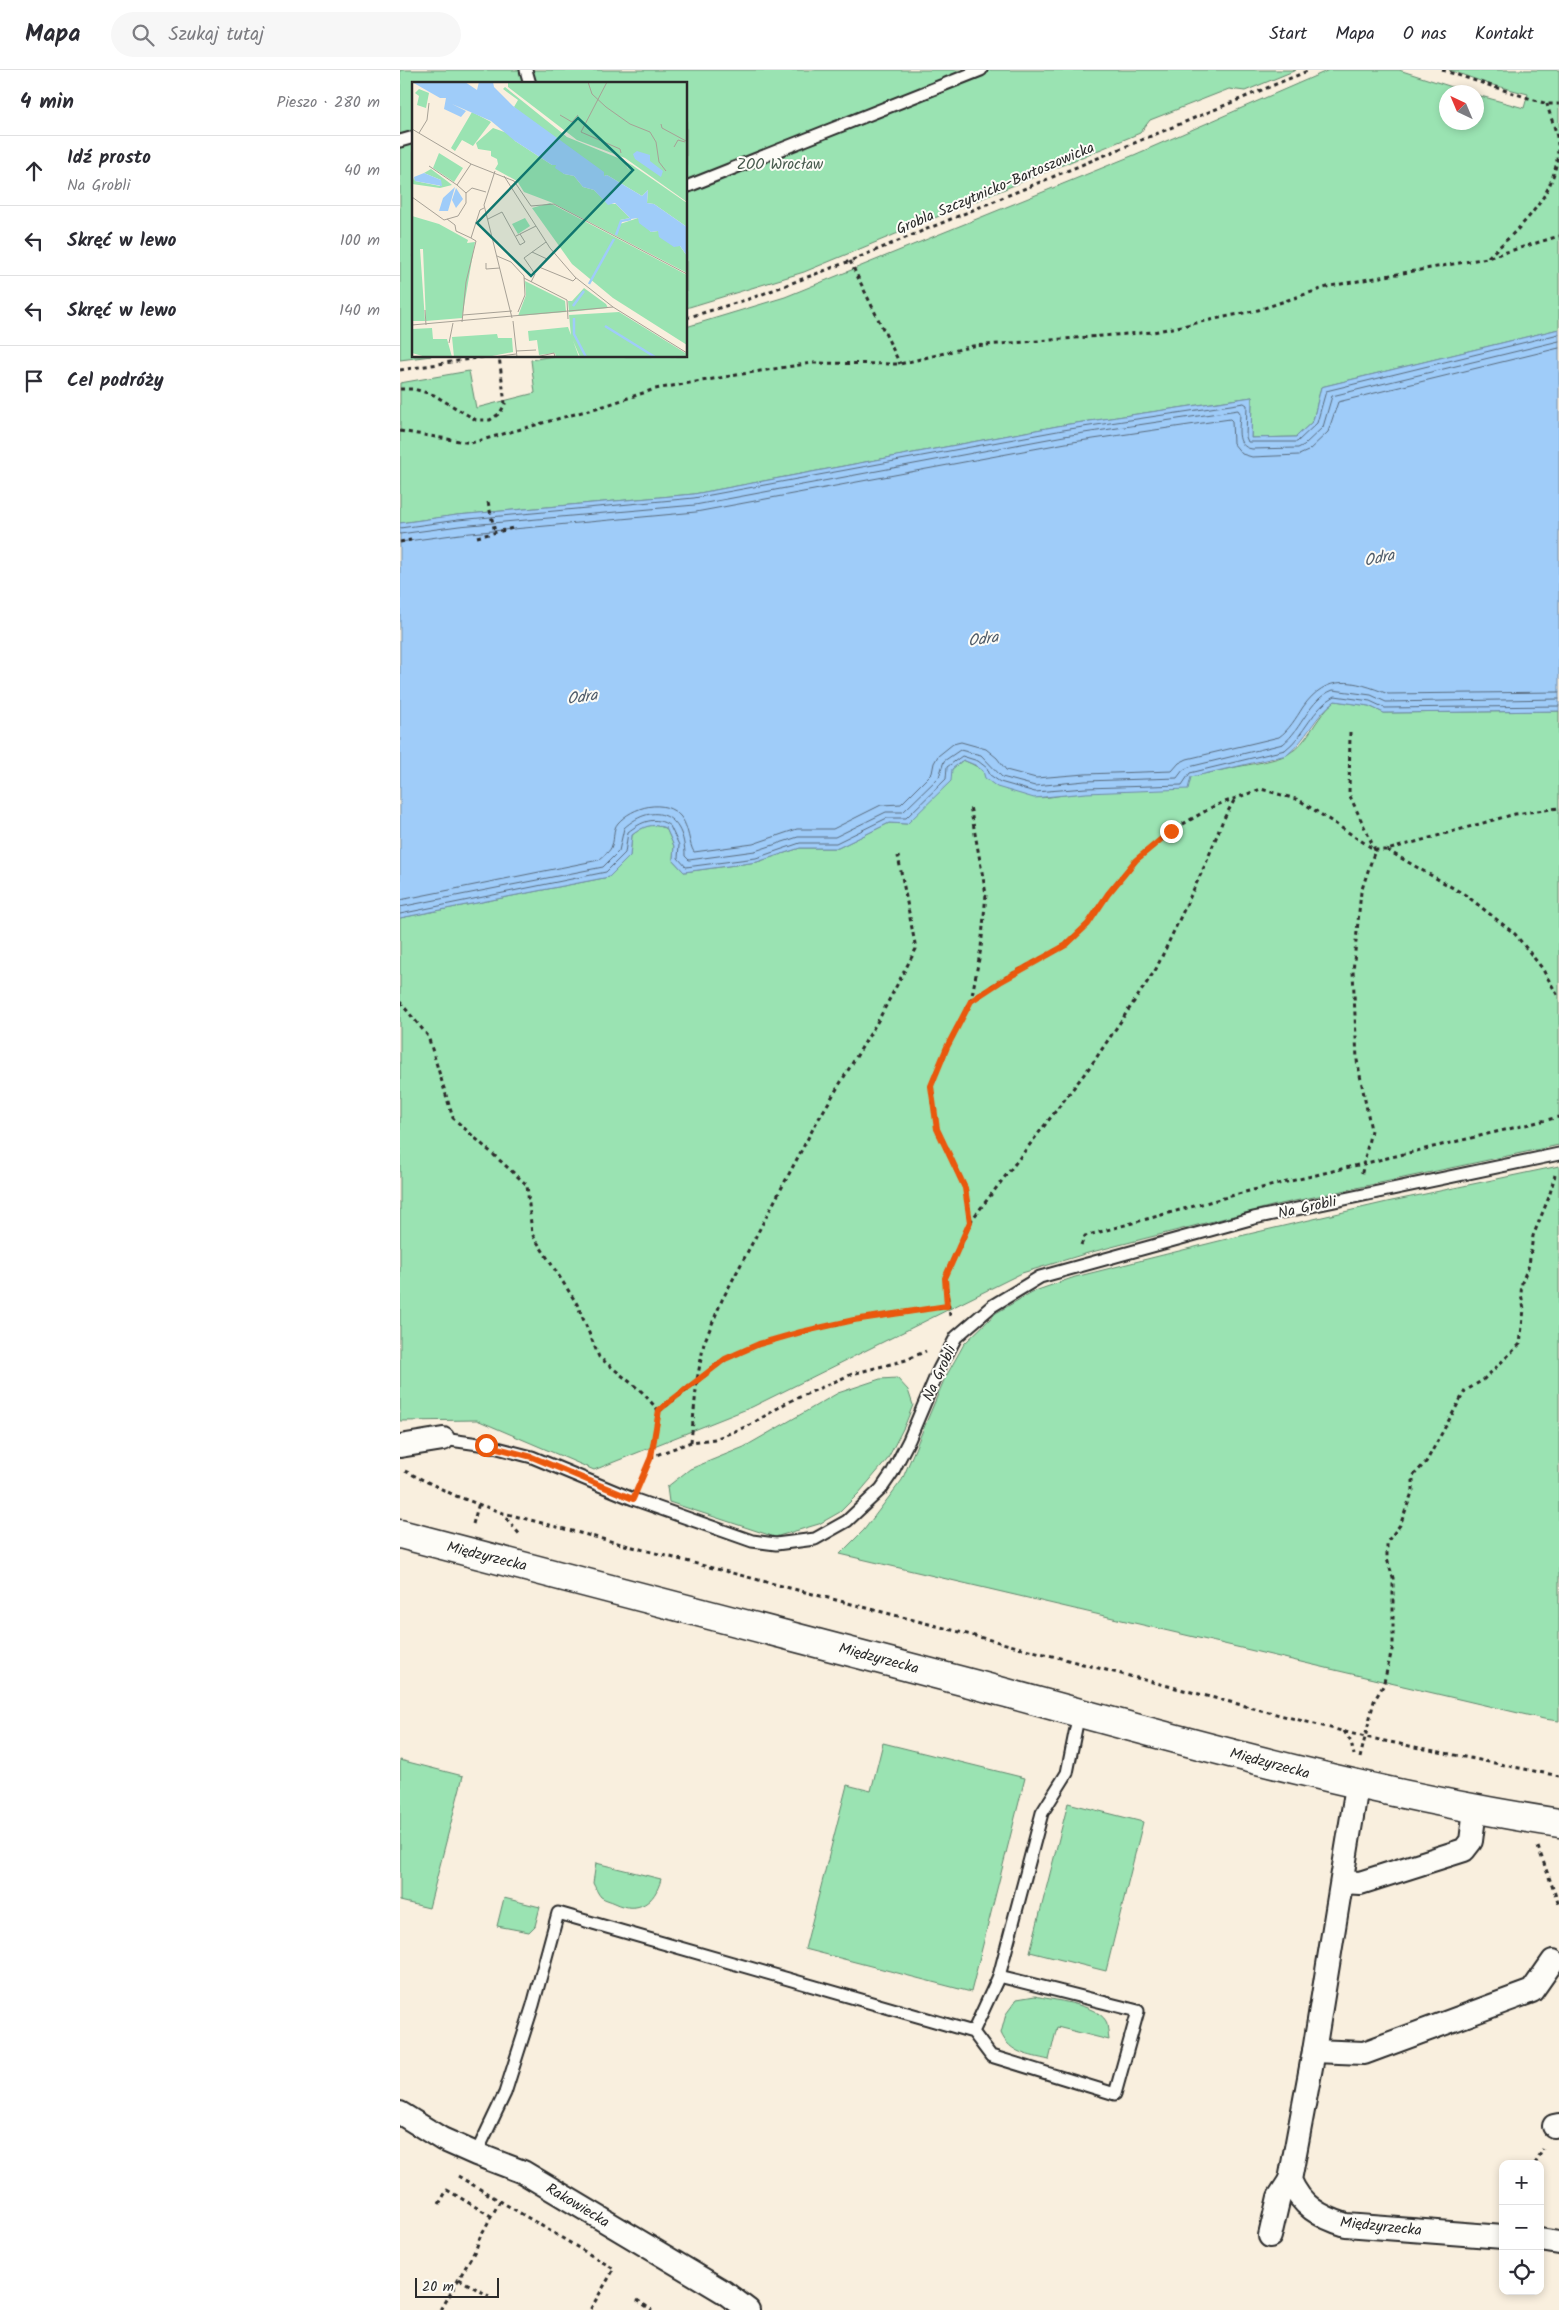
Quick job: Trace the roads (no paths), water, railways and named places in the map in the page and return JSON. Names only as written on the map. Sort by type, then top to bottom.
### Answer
[{"type":"street","name":"Na Grobli","points":[[400,1446],[443,1439]]},
{"type":"street","name":"Międzyrzecka","points":[[400,1534],[782,1632],[1357,1786],[1548,1821]]},
{"type":"street","points":[[1270,2236],[1279,2197],[1290,2180],[1314,2051],[1357,1786]]},
{"type":"street","points":[[1342,1882],[1360,1883],[1464,1850],[1471,1841],[1475,1809]]},
{"type":"street","points":[[1314,2051],[1364,2053],[1532,1991],[1553,1961]]},
{"type":"street","name":"Rakowiecka","points":[[400,2114],[442,2139],[523,2172],[724,2292],[748,2310]]},
{"type":"street","name":"Międzyrzecka","points":[[1290,2180],[1296,2194],[1309,2208],[1332,2221],[1346,2225],[1499,2236]]},
{"type":"street","points":[[1544,2241],[1559,2243]]},
{"type":"lane","points":[[688,186],[981,70]]},
{"type":"lane","name":"Na Grobli","points":[[443,1439],[486,1445],[532,1457],[633,1499],[752,1541],[776,1544],[815,1539],[846,1522],[881,1489],[892,1474],[909,1440],[939,1368],[956,1337],[992,1306],[1040,1277],[1254,1218],[1559,1154]]},
{"type":"lane","points":[[973,2032],[999,1976],[1042,1813],[1067,1773],[1079,1713]]},
{"type":"lane","points":[[476,2154],[505,2094],[533,2005],[558,1913],[973,2032],[991,2056],[1115,2094],[1138,2011],[999,1976]]},
{"type":"water","name":"Odra","points":[[1559,329],[1559,711],[1384,713],[1369,706],[1335,701],[1322,713],[1300,742],[1287,755],[1191,777],[1188,789],[1086,793],[1034,798],[997,787],[985,778],[983,771],[963,760],[952,769],[951,781],[907,824],[889,823],[838,848],[800,848],[757,862],[684,872],[673,860],[674,846],[666,828],[648,826],[632,835],[630,856],[609,877],[400,918],[400,523],[457,515],[694,494],[1063,425],[1252,397],[1251,438],[1296,437],[1313,421],[1321,387]]},
{"type":"park label","name":"ZOO Wrocław","points":[[780,164]]}]
